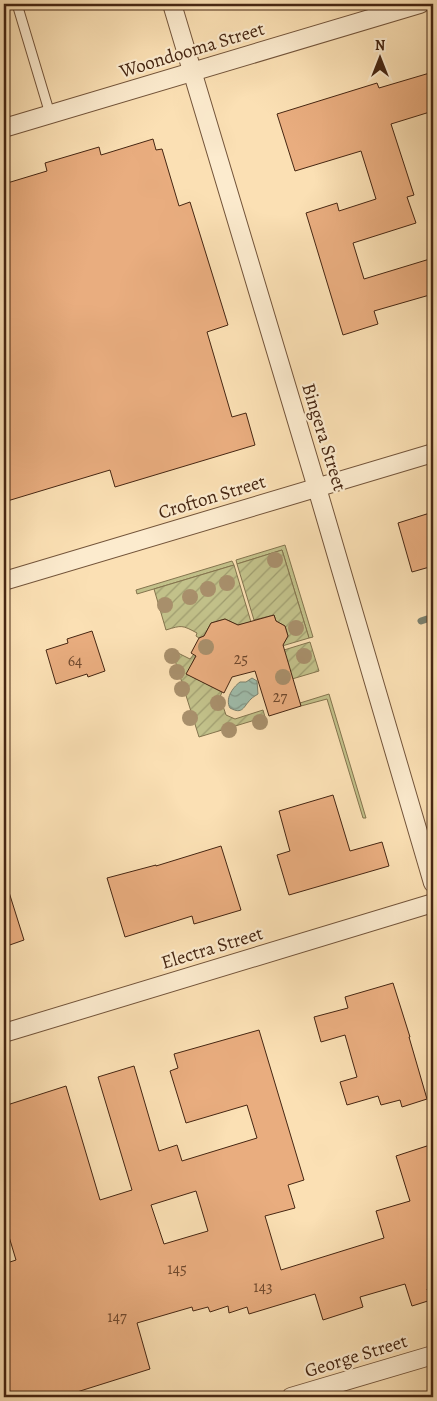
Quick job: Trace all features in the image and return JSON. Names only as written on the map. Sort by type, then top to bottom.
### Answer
[{"type":"street","name":"Bingera Street","points":[[172,4],[433,883]]},
{"type":"street","name":"Woondooma Street","points":[[4,128],[420,4]]},
{"type":"street","name":"Crofton Street","points":[[4,581],[433,453]]},
{"type":"street","name":"Electra Street","points":[[4,1033],[433,903]]},
{"type":"street","name":"George Street","points":[[291,1397],[433,1355]]},
{"type":"lane","points":[[17,4],[50,114]]},
{"type":"shaded area","points":[[285,545],[313,637],[309,638],[282,550],[237,564],[236,560]]},
{"type":"shaded area","points":[[282,550],[309,638],[282,646],[288,636],[285,626],[276,621],[274,615],[254,620],[237,564]]},
{"type":"shaded area","points":[[232,561],[234,565],[137,594],[136,590]]},
{"type":"shaded area","points":[[234,565],[251,622],[238,625],[225,619],[211,623],[204,636],[199,638],[196,636],[197,633],[185,627],[166,630],[154,589]]},
{"type":"shaded area","points":[[310,642],[319,671],[292,679],[284,650]]},
{"type":"shaded area","points":[[178,653],[190,659],[194,654],[196,655],[187,674],[222,692],[220,697],[226,715],[235,719],[263,710],[265,717],[199,737],[173,654]]},
{"type":"shaded area","points":[[329,694],[366,818],[363,818],[327,699],[301,706],[300,703]]},
{"type":"water","points":[[252,678],[257,681],[258,694],[238,711],[230,708],[228,701],[234,687],[240,682],[246,682]]},
{"type":"building","points":[[433,72],[433,111],[391,124],[414,195],[407,197],[416,223],[353,243],[364,279],[433,258],[433,294],[374,311],[378,324],[343,335],[306,213],[337,203],[339,211],[376,199],[361,151],[295,171],[277,114],[377,83],[379,88]]},
{"type":"building","points":[[153,139],[156,150],[162,149],[179,206],[190,202],[228,325],[207,332],[232,417],[246,413],[255,445],[115,487],[110,470],[4,502],[4,184],[47,171],[45,163],[99,147],[101,155]]},
{"type":"building","points":[[433,512],[433,566],[412,572],[398,523]]},
{"type":"building","points":[[274,615],[276,621],[285,626],[288,636],[283,645],[301,706],[269,716],[255,671],[232,677],[224,693],[186,674],[196,656],[191,653],[199,638],[204,636],[211,623],[225,619],[238,625]]},
{"type":"building","points":[[92,631],[105,671],[88,677],[87,674],[56,684],[46,650],[68,643],[67,639]]},
{"type":"building","points":[[333,795],[350,851],[382,842],[389,866],[289,895],[277,855],[290,851],[279,811]]},
{"type":"building","points":[[221,846],[241,910],[194,924],[192,916],[125,937],[107,878],[156,866]]},
{"type":"building","points":[[8,889],[24,940],[4,947],[4,890]]},
{"type":"building","points":[[393,983],[427,1099],[402,1107],[400,1100],[381,1105],[378,1096],[347,1105],[340,1082],[357,1077],[345,1035],[321,1042],[314,1017],[348,1008],[345,997]]},
{"type":"building","points":[[259,1030],[304,1180],[288,1185],[295,1208],[265,1216],[281,1270],[384,1238],[376,1211],[410,1201],[396,1156],[433,1144],[433,1288],[427,1289],[431,1300],[412,1306],[405,1284],[360,1297],[363,1307],[323,1320],[315,1294],[249,1314],[247,1307],[229,1313],[228,1306],[210,1312],[208,1307],[193,1311],[192,1307],[137,1323],[150,1369],[61,1397],[4,1397],[4,1264],[16,1260],[4,1220],[4,1106],[66,1086],[100,1200],[132,1190],[98,1077],[134,1066],[159,1151],[177,1145],[182,1161],[257,1138],[247,1105],[186,1123],[170,1071],[178,1068],[174,1054]],"holes":[[[196,1191],[208,1231],[164,1244],[151,1205]]]},
{"type":"waterway","points":[[421,621],[433,617]]}]
